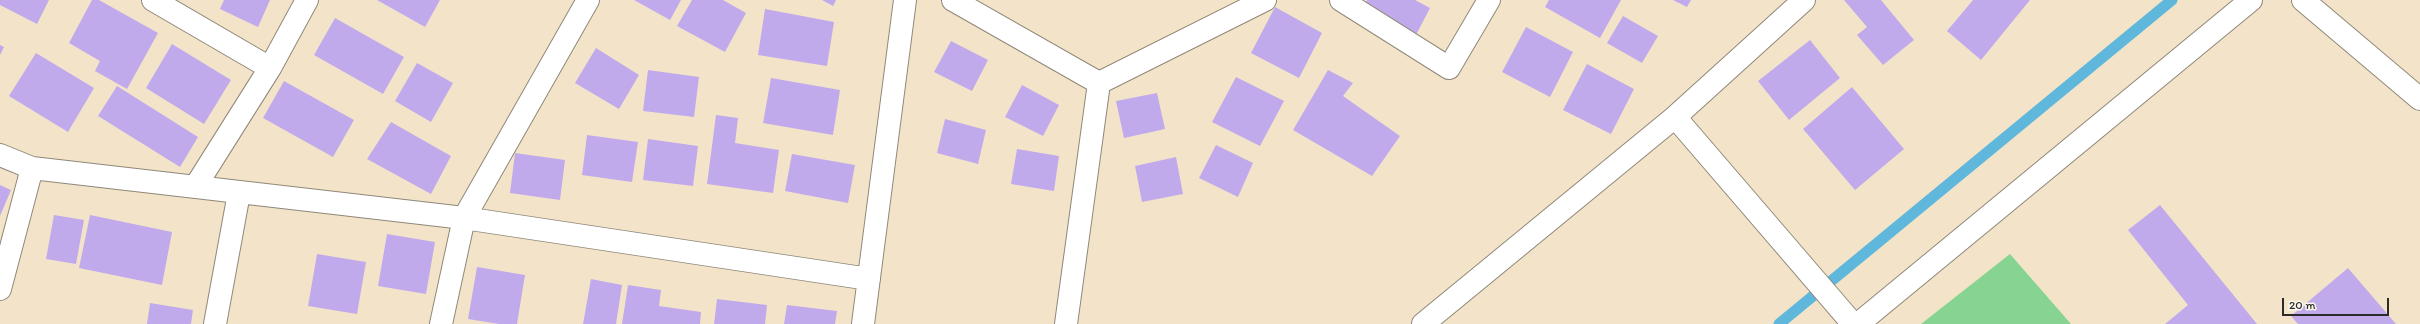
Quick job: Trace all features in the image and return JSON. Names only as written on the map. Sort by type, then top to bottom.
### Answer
[{"type":"street","points":[[152,0],[270,68]]},
{"type":"street","points":[[195,187],[270,68],[307,0]]},
{"type":"street","points":[[441,324],[464,218],[588,0]]},
{"type":"street","points":[[863,324],[906,0]]},
{"type":"street","points":[[953,0],[1099,83]]},
{"type":"street","points":[[1099,83],[1265,0]]},
{"type":"street","points":[[1340,0],[1449,68],[1489,0]]},
{"type":"street","points":[[1423,324],[1675,117],[1804,0]]},
{"type":"street","points":[[1858,324],[2251,0]]},
{"type":"street","points":[[2304,0],[2420,99]]},
{"type":"street","points":[[1066,324],[1099,83]]},
{"type":"street","points":[[1675,117],[1853,324]]},
{"type":"street","points":[[0,155],[32,168],[464,218],[869,279]]},
{"type":"street","points":[[0,289],[32,168]]},
{"type":"street","points":[[215,324],[239,192]]},
{"type":"green space","points":[[2010,254],[2071,324],[1921,324]]},
{"type":"building","points":[[0,0],[49,0],[37,24],[0,5]]},
{"type":"building","points":[[92,0],[99,0],[158,33],[127,89],[95,71],[100,61],[69,43]]},
{"type":"building","points":[[224,0],[270,0],[258,27],[220,9]]},
{"type":"building","points":[[377,0],[440,0],[425,27]]},
{"type":"building","points":[[634,0],[681,0],[670,20]]},
{"type":"building","points":[[692,0],[723,0],[746,13],[725,52],[677,26]]},
{"type":"building","points":[[822,0],[836,0],[833,6]]},
{"type":"building","points":[[1367,0],[1415,0],[1430,8],[1416,35],[1363,7]]},
{"type":"building","points":[[1549,0],[1621,0],[1600,38],[1545,7]]},
{"type":"building","points":[[1673,0],[1691,0],[1687,7]]},
{"type":"building","points":[[1844,0],[1881,0],[1914,40],[1883,65],[1857,35],[1867,27]]},
{"type":"building","points":[[1973,0],[2030,0],[1981,60],[1947,31]]},
{"type":"building","points":[[1275,7],[1322,33],[1299,78],[1251,53]]},
{"type":"building","points":[[765,9],[834,22],[827,66],[758,55]]},
{"type":"building","points":[[1623,16],[1658,36],[1642,63],[1607,43]]},
{"type":"building","points":[[335,18],[404,57],[383,94],[314,55]]},
{"type":"building","points":[[1526,27],[1573,52],[1550,97],[1502,72]]},
{"type":"building","points":[[1810,40],[1840,78],[1789,120],[1758,81]]},
{"type":"building","points":[[951,41],[988,60],[972,91],[934,72]]},
{"type":"building","points":[[172,44],[231,80],[204,124],[146,88]]},
{"type":"building","points":[[0,45],[4,47],[0,55]]},
{"type":"building","points":[[596,48],[639,75],[619,109],[575,83]]},
{"type":"building","points":[[36,53],[94,88],[68,132],[9,96]]},
{"type":"building","points":[[417,63],[453,83],[431,122],[395,101]]},
{"type":"building","points":[[1587,64],[1634,89],[1611,134],[1563,110]]},
{"type":"building","points":[[648,70],[699,77],[694,117],[643,111]]},
{"type":"building","points":[[1328,70],[1353,83],[1343,96],[1400,136],[1372,176],[1293,130]]},
{"type":"building","points":[[1236,77],[1284,101],[1260,146],[1212,122]]},
{"type":"building","points":[[771,78],[840,90],[833,135],[763,123]]},
{"type":"building","points":[[284,81],[354,120],[333,157],[263,118]]},
{"type":"building","points":[[1022,85],[1059,105],[1043,136],[1005,117]]},
{"type":"building","points":[[117,86],[198,137],[180,167],[98,116]]},
{"type":"building","points":[[1852,87],[1904,149],[1855,190],[1803,129]]},
{"type":"building","points":[[1157,93],[1165,129],[1124,138],[1116,101]]},
{"type":"building","points":[[716,115],[738,118],[735,143],[779,150],[773,193],[707,184]]},
{"type":"building","points":[[945,119],[986,130],[978,164],[937,153]]},
{"type":"building","points":[[391,122],[451,156],[431,194],[367,159]]},
{"type":"building","points":[[587,135],[638,142],[632,182],[582,175]]},
{"type":"building","points":[[648,139],[698,146],[693,186],[643,180]]},
{"type":"building","points":[[1216,145],[1253,163],[1238,197],[1199,178]]},
{"type":"building","points":[[1017,149],[1059,156],[1054,191],[1011,184]]},
{"type":"building","points":[[515,153],[565,160],[560,200],[510,193]]},
{"type":"building","points":[[792,154],[855,165],[848,203],[785,191]]},
{"type":"building","points":[[1176,157],[1183,194],[1142,202],[1135,166]]},
{"type":"building","points":[[0,185],[11,190],[0,216]]},
{"type":"building","points":[[2160,205],[2257,324],[2165,324],[2188,305],[2128,230]]},
{"type":"building","points":[[54,215],[84,220],[76,264],[46,259]]},
{"type":"building","points":[[90,215],[172,232],[162,285],[79,268]]},
{"type":"building","points":[[387,234],[435,242],[426,294],[378,286]]},
{"type":"building","points":[[317,254],[366,262],[357,314],[308,306]]},
{"type":"building","points":[[477,267],[525,275],[517,324],[499,324],[468,319]]},
{"type":"building","points":[[2348,268],[2396,324],[2298,324],[2291,316]]},
{"type":"building","points":[[591,279],[622,285],[616,324],[583,324]]},
{"type":"building","points":[[628,285],[661,290],[659,306],[701,312],[700,324],[622,324]]},
{"type":"building","points":[[717,299],[767,305],[765,324],[714,324]]},
{"type":"building","points":[[150,303],[193,310],[191,324],[147,324]]},
{"type":"building","points":[[787,305],[837,311],[835,324],[784,324]]},
{"type":"waterway","points":[[1779,324],[2172,0]]}]
